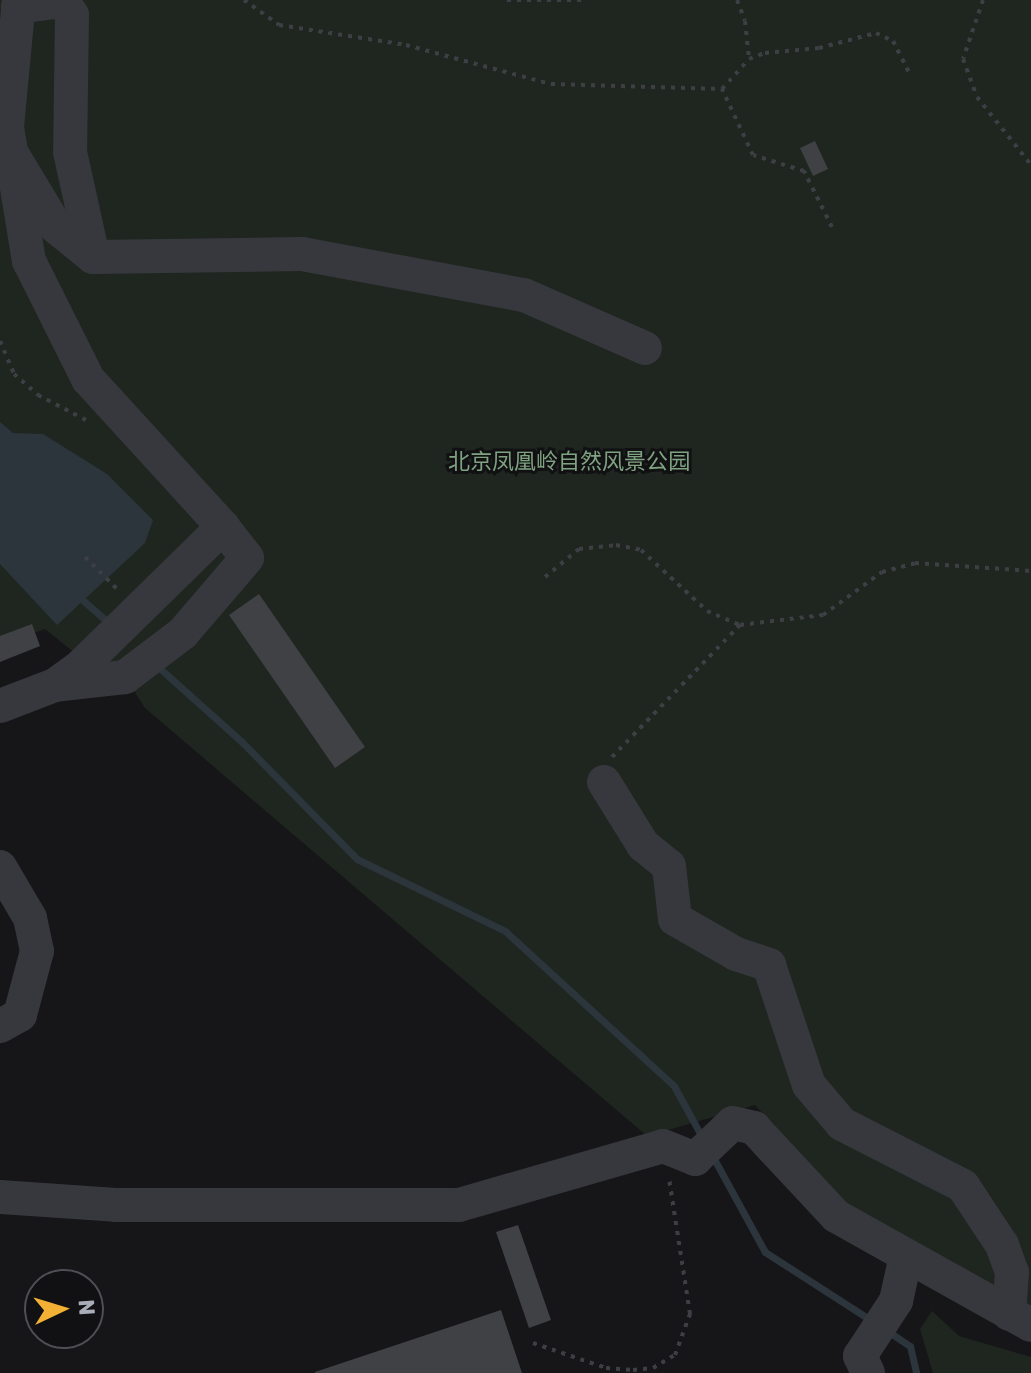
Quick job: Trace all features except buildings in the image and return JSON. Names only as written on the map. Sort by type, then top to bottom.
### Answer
[{"type":"street","points":[[68,675],[125,677],[183,633],[247,558],[223,527],[88,379],[29,261],[7,127],[19,4],[62,1],[72,15],[70,152],[93,257]]},
{"type":"street","points":[[11,152],[56,227],[93,257],[302,254],[524,295],[645,348]]},
{"type":"street","points":[[0,706],[68,675],[187,557],[223,527]]},
{"type":"street","points":[[604,782],[643,845],[669,866],[675,919],[736,954],[769,965],[809,1085],[842,1124],[963,1186],[1007,1259],[1020,1319]]},
{"type":"street","points":[[0,867],[30,918],[37,951],[20,1015],[0,1026]]},
{"type":"street","points":[[0,1197],[116,1205],[459,1205],[663,1146],[695,1159],[733,1123],[754,1128],[836,1216],[1020,1319]]},
{"type":"street","points":[[864,1364],[896,1301],[906,1256]]},
{"type":"path","points":[[244,0],[279,25],[406,45],[551,84],[722,89],[749,59],[876,33],[893,41],[910,74]]},
{"type":"path","points":[[507,0],[586,0]]},
{"type":"path","points":[[737,0],[745,21],[749,59]]},
{"type":"path","points":[[983,0],[963,59],[977,97],[1031,165]]},
{"type":"path","points":[[722,89],[753,155],[804,171],[832,227]]},
{"type":"path","points":[[0,341],[14,374],[38,395],[93,422]]},
{"type":"path","points":[[545,577],[579,549],[616,545],[641,550],[707,611],[740,625],[823,615],[882,572],[915,563],[1031,571]]},
{"type":"path","points":[[85,557],[137,608]]},
{"type":"path","points":[[604,782],[610,760],[740,625]]},
{"type":"path","points":[[648,1373],[675,1355],[690,1314],[663,1146]]},
{"type":"path","points":[[533,1343],[606,1368],[653,1368]]},
{"type":"green space","name":"北京凤凰岭自然风景公园","points":[[0,0],[1031,0],[1031,1317],[867,1228],[755,1105],[647,1136],[145,708],[125,677],[97,671],[45,629],[0,645]]},
{"type":"green space","points":[[932,1311],[959,1336],[1031,1357],[1031,1373],[933,1373],[920,1329]]},
{"type":"shaded area","points":[[0,422],[13,433],[43,434],[107,474],[153,520],[145,543],[57,625],[0,564]]},
{"type":"waterway","points":[[77,595],[110,624]]},
{"type":"waterway","points":[[155,664],[242,742],[357,859],[505,931],[674,1086],[703,1139]]},
{"type":"waterway","points":[[713,1157],[765,1252],[872,1321]]},
{"type":"waterway","points":[[886,1330],[910,1346],[916,1373]]}]
